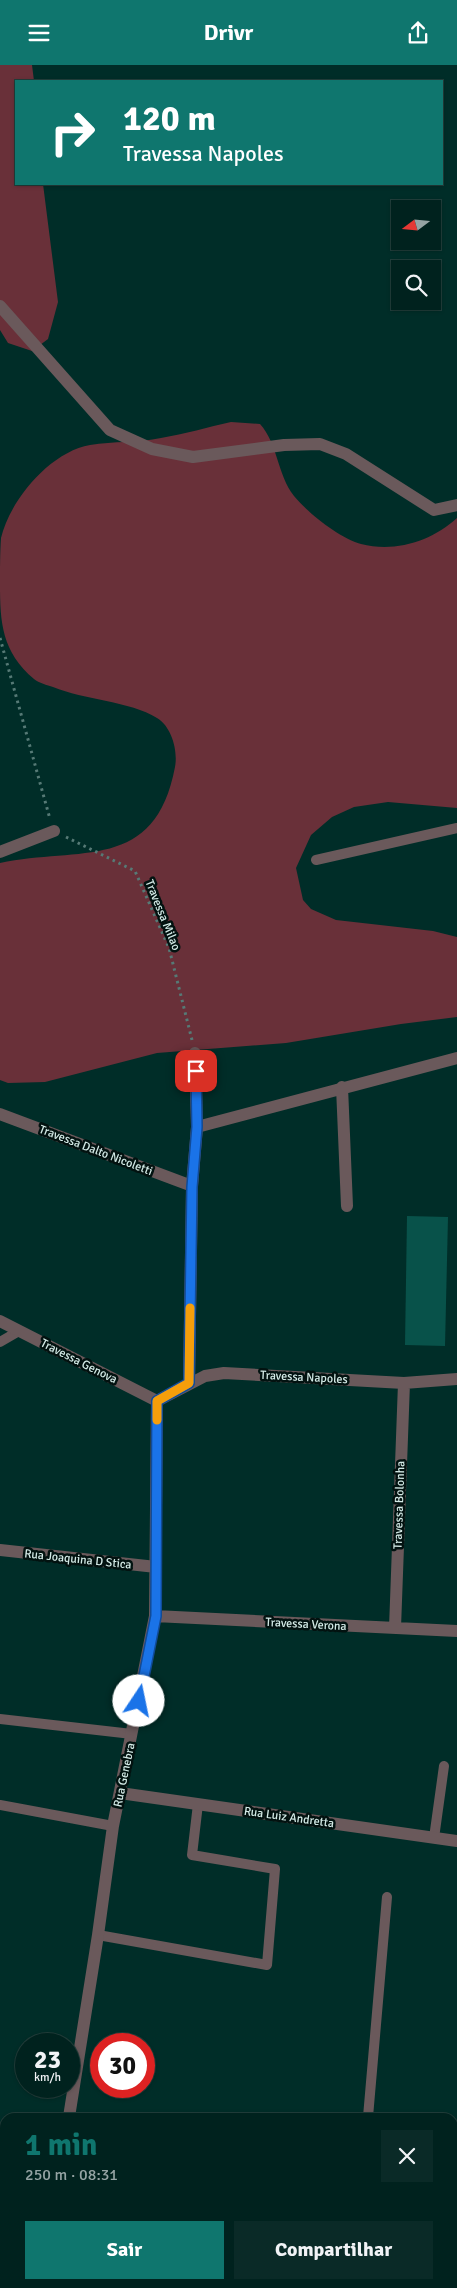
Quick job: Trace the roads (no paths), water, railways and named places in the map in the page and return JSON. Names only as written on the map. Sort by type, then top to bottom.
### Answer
[{"type":"street","points":[[0,306],[110,430],[152,449],[193,457],[284,445],[320,445],[346,454],[434,510],[457,505]]},
{"type":"street","points":[[0,852],[54,831]]},
{"type":"street","points":[[189,1383],[192,1187],[197,1127],[195,1053]]},
{"type":"street","points":[[197,1127],[457,1057]]},
{"type":"street","points":[[342,1087],[347,1206]]},
{"type":"street","name":"Travessa Dalto Nicoletti","points":[[0,1114],[192,1187]]},
{"type":"street","name":"Travessa Genova","points":[[0,1321],[157,1401]]},
{"type":"street","name":"Travessa Napoles","points":[[157,1401],[205,1376],[224,1373],[404,1383],[457,1379]]},
{"type":"street","name":"Travessa Bolonha","points":[[395,1628],[404,1383]]},
{"type":"street","name":"Rua Genebra","points":[[70,2113],[113,1826],[156,1616],[157,1401]]},
{"type":"street","name":"Rua Joaquina D Stica","points":[[0,1551],[156,1567]]},
{"type":"street","name":"Travessa Verona","points":[[156,1616],[457,1631]]},
{"type":"street","name":"Rua Luiz Andretta","points":[[120,1793],[457,1841]]},
{"type":"lane","points":[[316,860],[457,828]]},
{"type":"lane","points":[[0,1342],[19,1331]]},
{"type":"lane","points":[[0,1719],[132,1734]]},
{"type":"lane","points":[[434,1838],[444,1766]]},
{"type":"lane","points":[[98,1935],[267,1965],[275,1869],[192,1855],[198,1804]]},
{"type":"lane","points":[[0,1805],[113,1826]]},
{"type":"lane","points":[[368,2113],[387,1897]]}]
